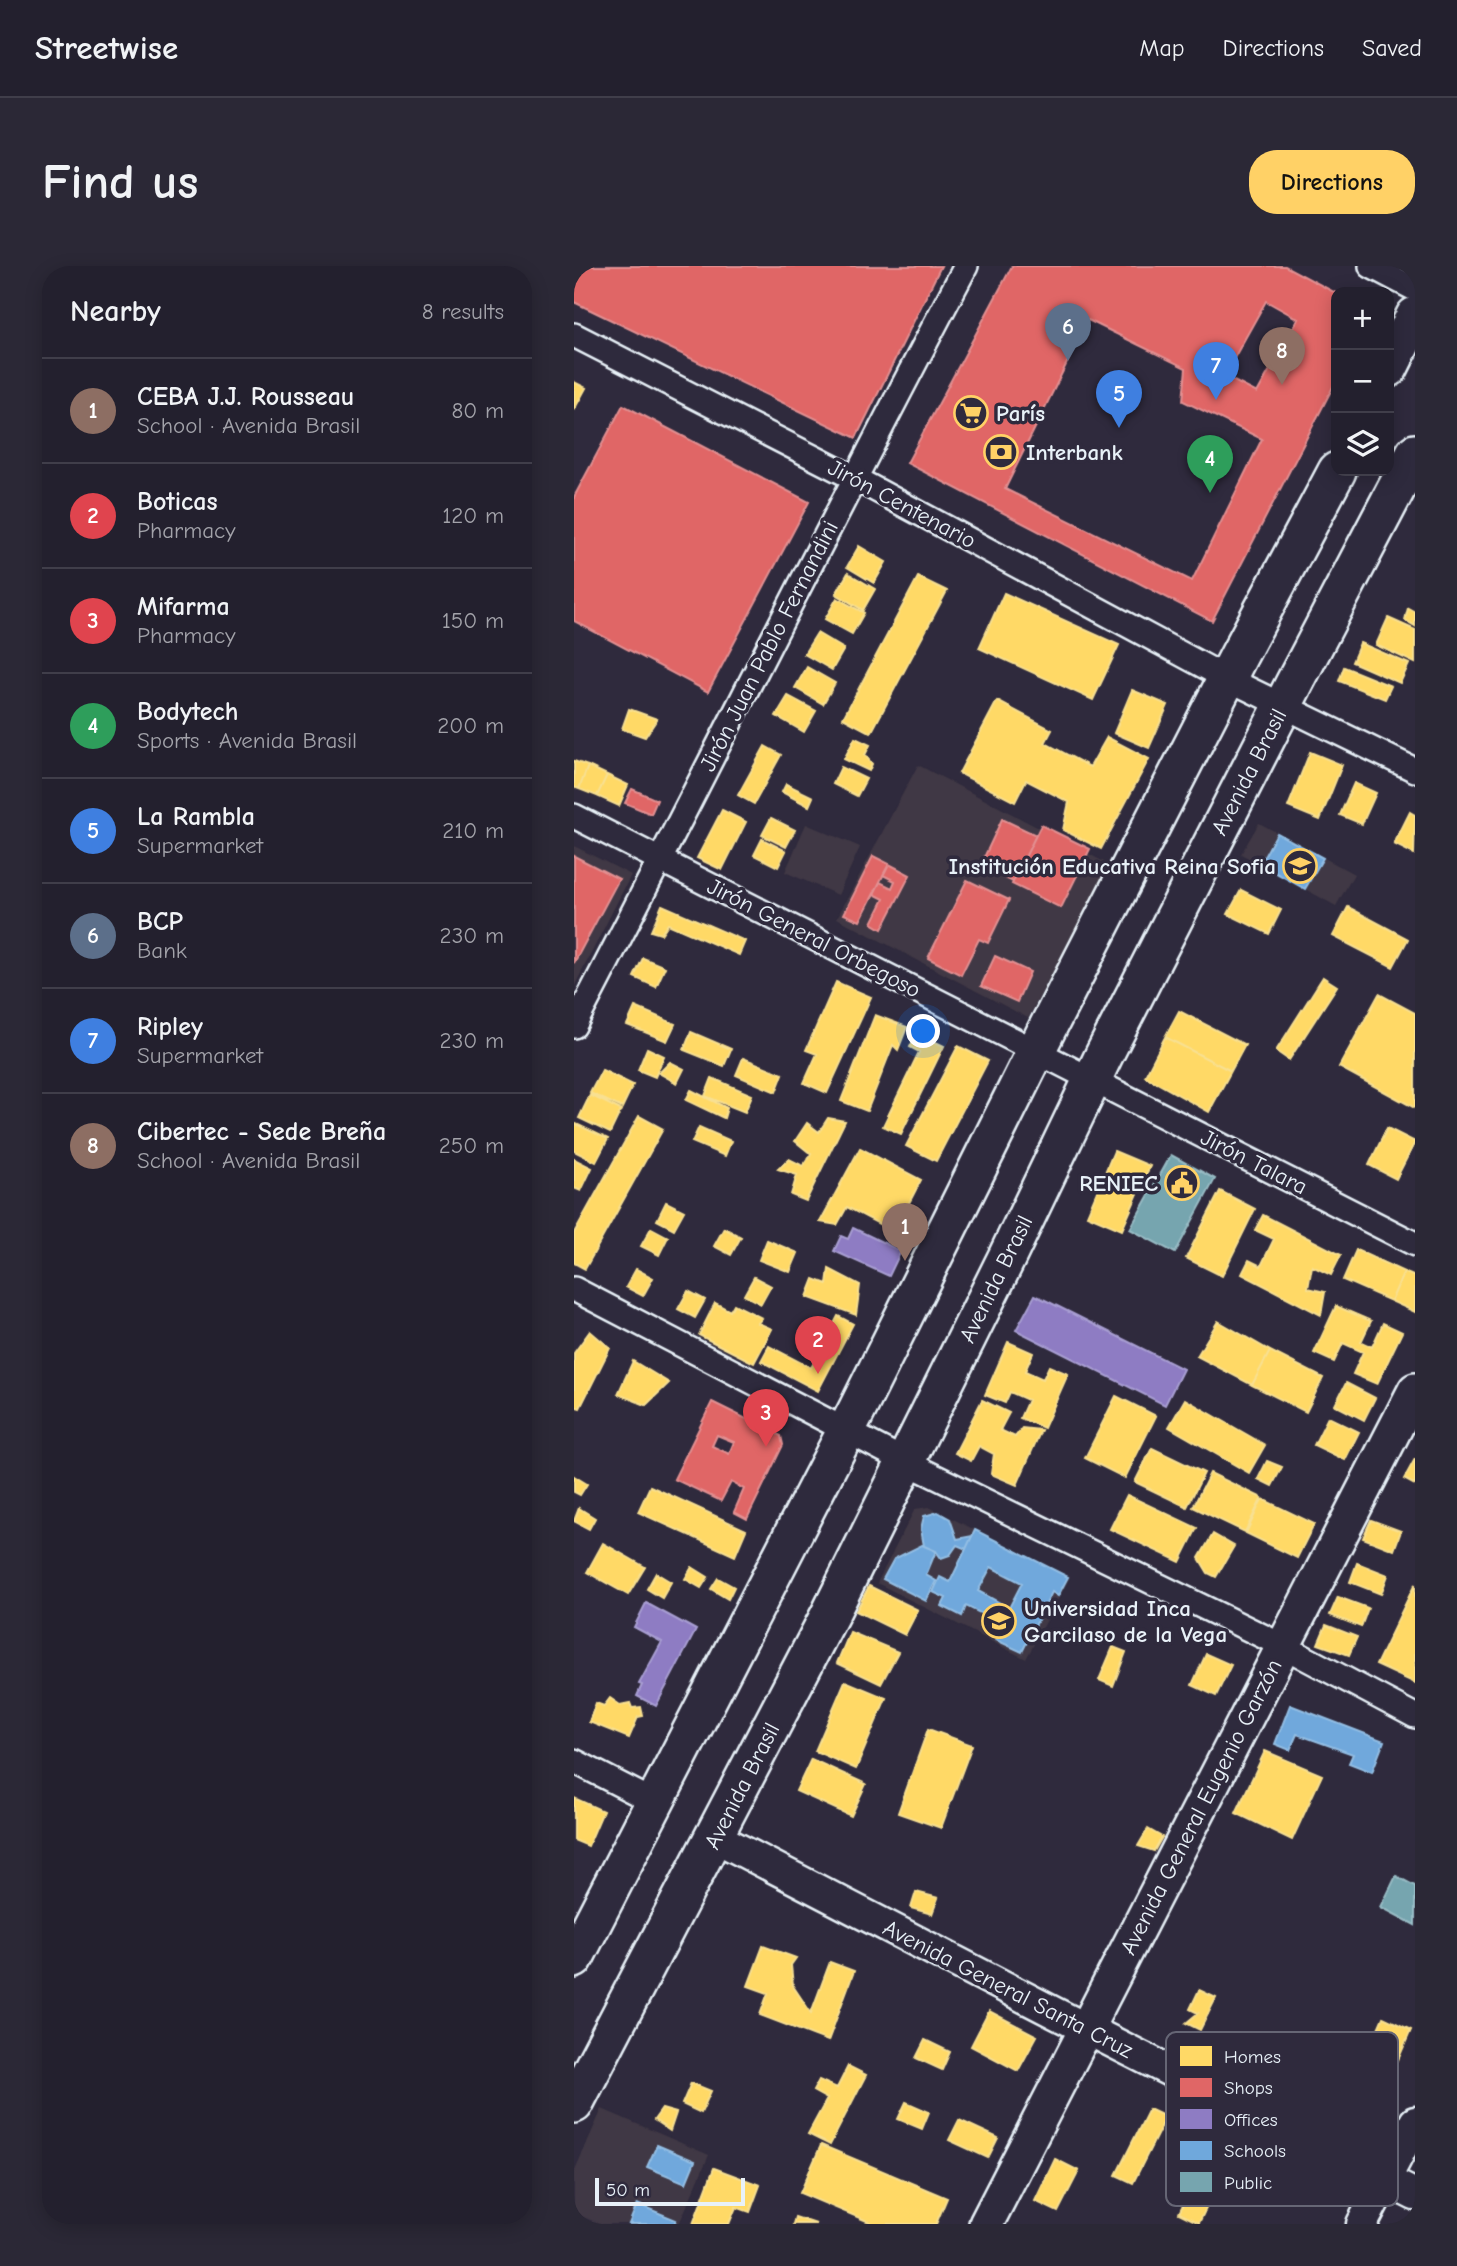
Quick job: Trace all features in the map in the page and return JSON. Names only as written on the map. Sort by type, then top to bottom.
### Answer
[{"type":"main road","points":[[1394,358],[1415,316]]},
{"type":"main road","name":"Avenida Brasil","points":[[574,2104],[715,1837],[907,1462],[1092,1079],[1283,704],[1415,453]]},
{"type":"main road","points":[[574,1959],[846,1431],[1035,1052],[1334,476]]},
{"type":"main road","name":"Avenida General Eugenio Garzón","points":[[986,2224],[1415,1390]]},
{"type":"street","name":"Jirón Juan Pablo Fernandini","points":[[574,1027],[854,478],[966,266]]},
{"type":"street","points":[[1371,266],[1415,289]]},
{"type":"street","name":"Jirón Centenario","points":[[574,335],[854,478],[1228,679],[1415,770]]},
{"type":"street","name":"Jirón General Orbegoso","points":[[574,816],[1092,1079]]},
{"type":"street","name":"Jirón Talara","points":[[1092,1079],[1415,1244]]},
{"type":"street","points":[[574,1289],[907,1462],[1283,1646],[1415,1716]]},
{"type":"street","points":[[574,1761],[656,1803]]},
{"type":"street","name":"Avenida General Santa Cruz","points":[[715,1837],[1166,2069]]},
{"type":"street","points":[[1398,2154],[1415,2122]]},
{"type":"street","name":"Avenida General Santa Cruz","points":[[1398,2186],[1415,2195]]},
{"type":"street","points":[[1362,2224],[1371,2206]]},
{"type":"shaded area","points":[[918,765],[1110,865],[1028,1018],[837,918]]},
{"type":"shaded area","name":"Institución Educativa Reina Sofia","points":[[1259,823],[1354,874],[1336,906],[1241,854]]},
{"type":"shaded area","points":[[806,824],[860,847],[838,895],[785,872]]},
{"type":"shaded area","points":[[574,846],[631,875],[574,987]]},
{"type":"shaded area","name":"Universidad Inca Garcilaso de la Vega","points":[[929,1507],[1070,1577],[1026,1659],[877,1583],[915,1509]]},
{"type":"shaded area","points":[[602,2109],[709,2155],[679,2224],[600,2224],[574,2213],[574,2172]]},
{"type":"building: Homes","points":[[574,382],[586,388],[574,410]]},
{"type":"building: Homes","points":[[859,546],[886,562],[874,583],[847,567]]},
{"type":"building: Homes","points":[[848,573],[875,589],[863,610],[836,594]]},
{"type":"building: Homes","points":[[918,577],[947,591],[871,733],[843,718]]},
{"type":"building: Homes","points":[[1004,593],[1119,645],[1093,700],[979,648]]},
{"type":"building: Homes","points":[[837,598],[864,613],[852,634],[825,619]]},
{"type":"building: Homes","points":[[1408,608],[1415,612],[1415,626],[1405,620]]},
{"type":"building: Homes","points":[[1388,618],[1415,630],[1415,663],[1376,645]]},
{"type":"building: Homes","points":[[817,633],[844,649],[832,670],[804,654]]},
{"type":"building: Homes","points":[[1360,643],[1409,664],[1400,683],[1352,662]]},
{"type":"building: Homes","points":[[807,667],[835,683],[823,704],[795,688]]},
{"type":"building: Homes","points":[[1344,667],[1391,686],[1385,699],[1339,681]]},
{"type":"building: Homes","points":[[1132,690],[1168,705],[1149,748],[1114,733]]},
{"type":"building: Homes","points":[[788,696],[816,711],[804,732],[776,716]]},
{"type":"building: Homes","points":[[997,701],[1052,730],[1045,743],[1090,767],[1107,737],[1149,759],[1101,849],[1063,830],[1069,802],[1026,780],[1015,802],[959,773]]},
{"type":"building: Homes","points":[[629,709],[657,719],[645,737],[622,729]]},
{"type":"building: Homes","points":[[855,738],[870,745],[865,755],[872,764],[869,771],[844,759]]},
{"type":"building: Homes","points":[[765,746],[781,755],[754,804],[738,795]]},
{"type":"building: Homes","points":[[1310,752],[1342,765],[1320,820],[1288,807]]},
{"type":"building: Homes","points":[[574,761],[588,766],[579,789],[574,787]]},
{"type":"building: Homes","points":[[588,766],[607,775],[597,796],[579,789]]},
{"type":"building: Homes","points":[[841,767],[866,779],[857,796],[833,784]]},
{"type":"building: Homes","points":[[607,775],[628,785],[619,806],[597,796]]},
{"type":"building: Homes","points":[[1354,783],[1376,793],[1362,824],[1340,815]]},
{"type":"building: Homes","points":[[786,784],[813,797],[809,806],[782,792]]},
{"type":"building: Homes","points":[[722,810],[746,822],[722,870],[697,858]]},
{"type":"building: Homes","points":[[1410,812],[1415,815],[1414,854],[1394,844]]},
{"type":"building: Homes","points":[[771,818],[795,830],[786,847],[762,835]]},
{"type":"building: Homes","points":[[762,839],[786,851],[778,867],[754,855]]},
{"type":"building: Homes","points":[[1241,890],[1281,910],[1269,934],[1228,914]]},
{"type":"building: Homes","points":[[662,905],[745,941],[739,955],[668,924],[661,934],[651,931]]},
{"type":"building: Homes","points":[[1348,907],[1408,939],[1393,967],[1333,936]]},
{"type":"building: Homes","points":[[643,958],[665,967],[656,987],[634,977]]},
{"type":"building: Homes","points":[[1323,977],[1337,986],[1289,1060],[1276,1051]]},
{"type":"building: Homes","points":[[836,982],[871,997],[827,1093],[804,1083],[817,1054],[806,1050]]},
{"type":"building: Homes","points":[[1379,994],[1415,1013],[1415,1108],[1339,1067]]},
{"type":"building: Homes","points":[[635,1007],[675,1024],[667,1041],[627,1025]]},
{"type":"building: Homes","points":[[1179,1011],[1245,1045],[1231,1071],[1165,1037]]},
{"type":"building: Homes","points":[[875,1015],[907,1027],[898,1050],[893,1045],[867,1111],[841,1101]]},
{"type":"building: Homes","points":[[691,1032],[731,1049],[724,1066],[684,1050]]},
{"type":"building: Homes","points":[[917,1033],[944,1046],[901,1134],[883,1126],[919,1052],[910,1047]]},
{"type":"building: Homes","points":[[1165,1037],[1231,1071],[1209,1112],[1145,1076]]},
{"type":"building: Homes","points":[[958,1046],[988,1061],[936,1161],[906,1146]]},
{"type":"building: Homes","points":[[647,1048],[664,1056],[655,1077],[638,1070]]},
{"type":"building: Homes","points":[[743,1058],[783,1074],[776,1092],[736,1075]]},
{"type":"building: Homes","points":[[670,1062],[684,1069],[677,1083],[659,1073]]},
{"type":"building: Homes","points":[[602,1070],[633,1085],[622,1108],[590,1093]]},
{"type":"building: Homes","points":[[712,1078],[752,1095],[745,1112],[705,1096]]},
{"type":"building: Homes","points":[[691,1090],[727,1108],[724,1118],[686,1100]]},
{"type":"building: Homes","points":[[590,1095],[621,1110],[610,1133],[579,1118]]},
{"type":"building: Homes","points":[[639,1116],[663,1129],[585,1269],[574,1263],[574,1233]]},
{"type":"building: Homes","points":[[828,1118],[845,1121],[806,1201],[791,1195],[797,1175],[778,1169],[789,1159],[803,1166],[811,1154],[795,1141],[807,1123],[819,1132]]},
{"type":"building: Homes","points":[[576,1124],[608,1139],[596,1162],[574,1151]]},
{"type":"building: Homes","points":[[699,1127],[731,1141],[725,1156],[692,1142]]},
{"type":"building: Homes","points":[[1387,1128],[1415,1142],[1396,1179],[1369,1165]]},
{"type":"building: Homes","points":[[860,1148],[921,1180],[894,1232],[847,1207],[837,1225],[820,1222]]},
{"type":"building: Homes","points":[[1114,1151],[1150,1166],[1122,1230],[1087,1215]]},
{"type":"building: Homes","points":[[574,1159],[592,1168],[581,1191],[574,1188]]},
{"type":"building: Homes","points":[[1220,1191],[1255,1209],[1222,1276],[1186,1258]]},
{"type":"building: Homes","points":[[666,1202],[684,1211],[674,1229],[657,1220]]},
{"type":"building: Homes","points":[[1263,1215],[1341,1255],[1331,1275],[1312,1266],[1308,1288],[1325,1292],[1321,1315],[1242,1274],[1249,1260],[1261,1266],[1274,1239],[1255,1230]]},
{"type":"building: Homes","points":[[651,1228],[668,1237],[659,1255],[641,1246]]},
{"type":"building: Homes","points":[[724,1228],[741,1237],[731,1255],[714,1246]]},
{"type":"building: Homes","points":[[767,1240],[798,1253],[790,1272],[759,1260]]},
{"type":"building: Homes","points":[[1356,1250],[1404,1272],[1391,1301],[1343,1280]]},
{"type":"building: Homes","points":[[636,1269],[653,1278],[643,1296],[626,1287]]},
{"type":"building: Homes","points":[[829,1269],[860,1285],[856,1315],[807,1297],[814,1279],[827,1284]]},
{"type":"building: Homes","points":[[1404,1272],[1415,1277],[1415,1312],[1391,1301]]},
{"type":"building: Homes","points":[[754,1277],[771,1286],[761,1304],[744,1295]]},
{"type":"building: Homes","points":[[688,1291],[705,1300],[695,1318],[678,1309]]},
{"type":"building: Homes","points":[[715,1303],[730,1311],[734,1304],[762,1318],[758,1323],[772,1329],[754,1363],[699,1335]]},
{"type":"building: Homes","points":[[1336,1306],[1371,1321],[1361,1342],[1372,1347],[1383,1323],[1402,1332],[1377,1384],[1353,1374],[1363,1352],[1343,1343],[1334,1362],[1314,1353]]},
{"type":"building: Homes","points":[[838,1316],[853,1324],[818,1391],[761,1361],[769,1346],[811,1368]]},
{"type":"building: Homes","points":[[1218,1321],[1270,1351],[1252,1385],[1197,1356]]},
{"type":"building: Homes","points":[[590,1331],[610,1348],[580,1408],[574,1406],[574,1353]]},
{"type":"building: Homes","points":[[1008,1342],[1033,1353],[1025,1371],[1043,1379],[1049,1366],[1068,1374],[1044,1428],[1020,1418],[1028,1400],[1010,1392],[1005,1403],[985,1395]]},
{"type":"building: Homes","points":[[1270,1351],[1323,1378],[1306,1412],[1252,1385]]},
{"type":"building: Homes","points":[[633,1361],[669,1383],[646,1405],[618,1394]]},
{"type":"building: Homes","points":[[1346,1383],[1375,1398],[1364,1420],[1335,1405]]},
{"type":"building: Homes","points":[[1116,1396],[1156,1416],[1125,1478],[1085,1458]]},
{"type":"building: Homes","points":[[1185,1399],[1265,1445],[1249,1473],[1169,1427]]},
{"type":"building: Homes","points":[[982,1400],[1009,1413],[1000,1430],[1015,1437],[1022,1428],[1041,1430],[1017,1485],[991,1474],[994,1454],[979,1446],[971,1461],[955,1453]]},
{"type":"building: Homes","points":[[1328,1417],[1359,1432],[1345,1460],[1314,1445]]},
{"type":"building: Homes","points":[[1152,1448],[1204,1473],[1187,1507],[1135,1482]]},
{"type":"building: Homes","points":[[1415,1459],[1415,1485],[1404,1479]]},
{"type":"building: Homes","points":[[1267,1461],[1282,1467],[1272,1486],[1258,1479]]},
{"type":"building: Homes","points":[[1210,1473],[1262,1498],[1245,1532],[1193,1507]]},
{"type":"building: Homes","points":[[574,1476],[587,1484],[580,1495],[574,1492]]},
{"type":"building: Homes","points":[[650,1486],[746,1530],[735,1556],[638,1512]]},
{"type":"building: Homes","points":[[1127,1495],[1197,1528],[1180,1562],[1110,1529]]},
{"type":"building: Homes","points":[[1262,1499],[1314,1524],[1297,1558],[1246,1533]]},
{"type":"building: Homes","points":[[579,1508],[595,1518],[589,1529],[574,1521]]},
{"type":"building: Homes","points":[[1371,1520],[1401,1531],[1394,1550],[1363,1538]]},
{"type":"building: Homes","points":[[1213,1534],[1234,1546],[1216,1577],[1208,1573],[1199,1558]]},
{"type":"building: Homes","points":[[603,1543],[645,1567],[628,1595],[587,1572]]},
{"type":"building: Homes","points":[[1357,1563],[1388,1575],[1381,1594],[1350,1582]]},
{"type":"building: Homes","points":[[692,1567],[708,1577],[701,1588],[685,1579]]},
{"type":"building: Homes","points":[[656,1573],[671,1582],[662,1598],[647,1589]]},
{"type":"building: Homes","points":[[718,1578],[734,1587],[728,1599],[711,1589]]},
{"type":"building: Homes","points":[[1415,1584],[1415,1683],[1376,1665]]},
{"type":"building: Homes","points":[[869,1586],[918,1610],[905,1635],[856,1611]]},
{"type":"building: Homes","points":[[1338,1597],[1368,1608],[1361,1627],[1330,1615]]},
{"type":"building: Homes","points":[[1326,1625],[1357,1637],[1349,1655],[1318,1644]]},
{"type":"building: Homes","points":[[850,1632],[898,1652],[881,1684],[837,1663]]},
{"type":"building: Homes","points":[[1113,1647],[1126,1652],[1113,1686],[1099,1680]]},
{"type":"building: Homes","points":[[1206,1654],[1231,1665],[1216,1696],[1192,1685]]},
{"type":"building: Homes","points":[[845,1681],[886,1698],[856,1769],[815,1751]]},
{"type":"building: Homes","points":[[610,1698],[620,1705],[630,1703],[632,1708],[641,1707],[643,1716],[638,1717],[629,1738],[589,1722],[596,1703],[604,1706]]},
{"type":"building: Homes","points":[[928,1729],[972,1745],[941,1828],[898,1813]]},
{"type":"building: Homes","points":[[1265,1751],[1322,1775],[1292,1840],[1236,1813]]},
{"type":"building: Homes","points":[[811,1759],[866,1784],[851,1816],[796,1791]]},
{"type":"building: Homes","points":[[574,1798],[603,1811],[588,1846],[574,1840]]},
{"type":"building: Homes","points":[[1148,1829],[1162,1837],[1154,1851],[1138,1846]]},
{"type":"building: Homes","points":[[916,1892],[938,1898],[932,1914],[911,1908]]},
{"type":"building: Homes","points":[[763,1946],[796,1958],[791,1965],[793,1986],[811,2013],[830,1962],[854,1971],[828,2041],[760,2015],[768,1993],[748,1986]]},
{"type":"building: Homes","points":[[1199,1990],[1216,1998],[1200,2030],[1186,2023],[1198,2013],[1190,2009]]},
{"type":"building: Homes","points":[[989,2011],[1037,2036],[1018,2071],[971,2046]]},
{"type":"building: Homes","points":[[1383,2017],[1411,2030],[1398,2060],[1398,2032],[1376,2032]]},
{"type":"building: Homes","points":[[925,2040],[950,2052],[942,2070],[916,2058]]},
{"type":"building: Homes","points":[[848,2066],[866,2075],[830,2145],[808,2134],[827,2099],[813,2091],[819,2080],[837,2088]]},
{"type":"building: Homes","points":[[691,2083],[711,2091],[701,2113],[682,2104]]},
{"type":"building: Homes","points":[[906,2102],[929,2112],[922,2129],[898,2119]]},
{"type":"building: Homes","points":[[662,2109],[676,2113],[670,2131],[654,2120]]},
{"type":"building: Homes","points":[[1149,2109],[1166,2117],[1133,2183],[1116,2175]]},
{"type":"building: Homes","points":[[959,2120],[998,2138],[988,2158],[949,2140]]},
{"type":"building: Homes","points":[[821,2145],[947,2198],[936,2224],[874,2224],[800,2193]]},
{"type":"building: Homes","points":[[1055,2159],[1079,2171],[1058,2212],[1035,2201]]},
{"type":"building: Homes","points":[[714,2168],[760,2185],[750,2212],[736,2207],[729,2224],[693,2224]]},
{"type":"building: Homes","points":[[1182,2206],[1207,2206],[1199,2223],[1179,2213]]},
{"type":"building: Homes","points":[[795,2217],[816,2224],[793,2224]]},
{"type":"building: Shops","points":[[574,266],[941,266],[856,438],[574,302]]},
{"type":"building: Shops","points":[[1012,266],[1285,266],[1331,290],[1331,391],[1212,621],[907,463]],"holes":[[[1266,301],[1298,319],[1257,393],[1224,376]]]},
{"type":"building: Shops","points":[[1088,320],[1186,368],[1183,401],[1262,439],[1192,581],[1005,489]]},
{"type":"building: Shops","points":[[623,405],[809,502],[708,692],[574,621],[574,497]]},
{"type":"building: Shops","points":[[632,789],[657,800],[651,814],[625,803]]},
{"type":"building: Shops","points":[[1002,819],[1036,835],[1013,882],[980,866]]},
{"type":"building: Shops","points":[[1041,825],[1090,849],[1061,908],[1012,884]]},
{"type":"building: Shops","points":[[574,856],[619,879],[574,963]]},
{"type":"building: Shops","points":[[873,856],[889,864],[860,921],[844,914]]},
{"type":"building: Shops","points":[[889,864],[910,875],[882,929],[872,923],[884,899],[874,894],[880,882],[892,888],[895,881],[883,875]]},
{"type":"building: Shops","points":[[967,880],[1009,900],[988,943],[979,939],[961,975],[928,958]]},
{"type":"building: Shops","points":[[995,956],[1030,972],[1017,1002],[981,986]]},
{"type":"building: Shops","points":[[712,1402],[781,1436],[783,1445],[747,1519],[734,1512],[744,1489],[731,1482],[721,1501],[674,1479]],"holes":[[[717,1435],[734,1442],[729,1454],[712,1446]]]},
{"type":"building: Offices","points":[[853,1228],[901,1251],[889,1276],[834,1251],[841,1236],[848,1239]]},
{"type":"building: Offices","points":[[1035,1295],[1183,1369],[1165,1405],[1016,1330]]},
{"type":"building: Offices","points":[[646,1603],[696,1630],[656,1706],[637,1696],[642,1685],[639,1684],[662,1642],[634,1627]]},
{"type":"building: Schools","points":[[1277,833],[1323,858],[1305,889],[1260,864]]},
{"type":"building: Schools","points":[[938,1512],[950,1519],[957,1539],[972,1536],[966,1549],[957,1545],[950,1555],[941,1558],[936,1551],[924,1546],[921,1529],[924,1516]]},
{"type":"building: Schools","points":[[975,1530],[1068,1577],[1058,1596],[1052,1592],[1022,1652],[996,1640],[1003,1624],[966,1606],[962,1616],[942,1606],[946,1598],[933,1592],[940,1577],[950,1582]],"holes":[[[991,1567],[1022,1583],[1009,1608],[978,1591]]]},
{"type":"building: Schools","points":[[922,1545],[936,1551],[926,1575],[936,1581],[926,1601],[883,1579],[894,1559]]},
{"type":"building: Schools","points":[[1290,1705],[1384,1741],[1372,1772],[1349,1763],[1353,1754],[1297,1734],[1290,1750],[1275,1744]]},
{"type":"building: Schools","points":[[657,2145],[695,2161],[686,2183],[647,2167]]},
{"type":"building: Schools","points":[[637,2204],[676,2220],[674,2224],[629,2224]]},
{"type":"building: Public","points":[[1171,1155],[1215,1179],[1175,1253],[1130,1229]]},
{"type":"building: Public","points":[[1396,1876],[1415,1886],[1415,1925],[1381,1907]]},
{"type":"place","name":"BCP","points":[[1068,361]]},
{"type":"place","name":"Cibertec - Sede Breña","points":[[1282,385]]},
{"type":"place","name":"Ripley","points":[[1216,400]]},
{"type":"place","name":"París","points":[[971,413]]},
{"type":"place","name":"La Rambla","points":[[1119,428]]},
{"type":"place","name":"Interbank","points":[[1001,452]]},
{"type":"place","name":"Bodytech","points":[[1210,493]]},
{"type":"place","name":"Institución Educativa Reina Sofia","points":[[1300,866]]},
{"type":"place","name":"RENIEC","points":[[1182,1183]]},
{"type":"place","name":"CEBA J.J. Rousseau","points":[[905,1261]]},
{"type":"place","name":"Boticas","points":[[818,1374]]},
{"type":"place","name":"Mifarma","points":[[766,1447]]},
{"type":"place","name":"Universidad Inca Garcilaso de la Vega","points":[[999,1621]]}]
